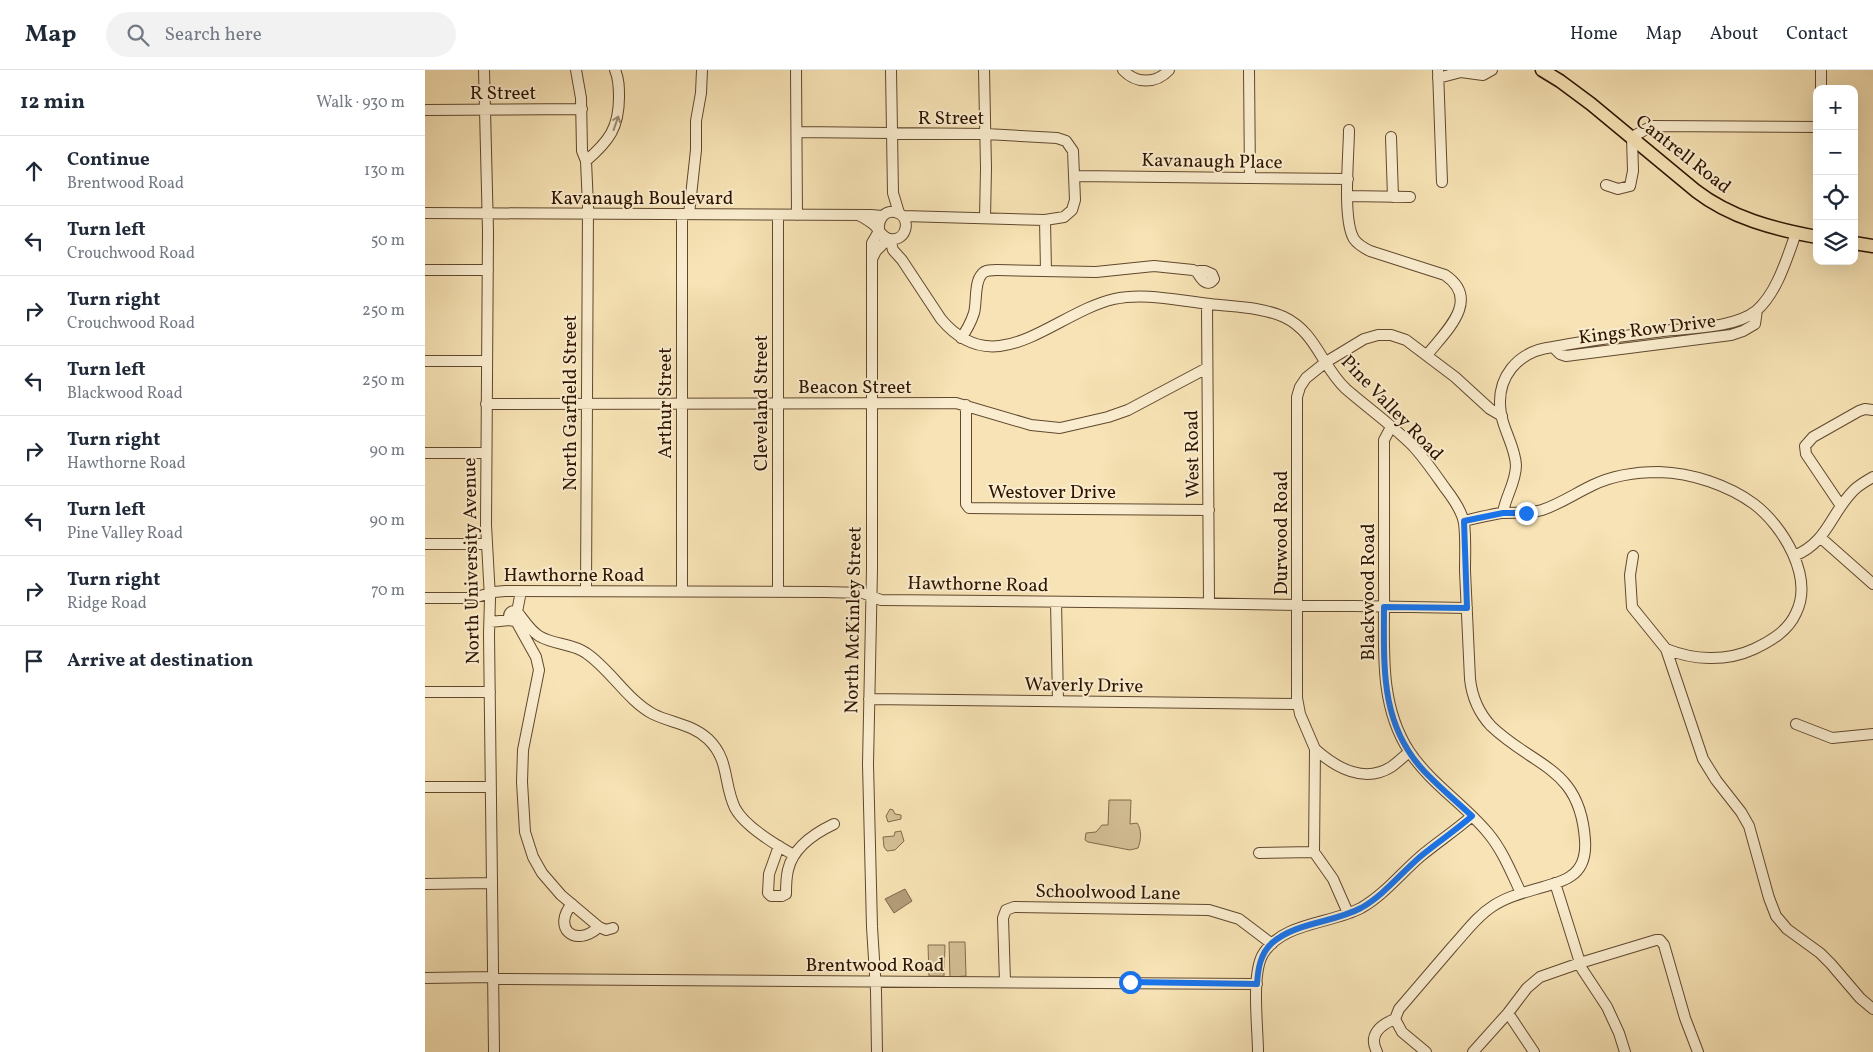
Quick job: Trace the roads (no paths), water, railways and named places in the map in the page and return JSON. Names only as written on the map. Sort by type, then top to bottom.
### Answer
[{"type":"main road","name":"Cantrell Road","points":[[1542,70],[1573,90],[1696,191],[1718,205],[1752,221],[1813,236]]},
{"type":"main road","points":[[1858,244],[1873,246]]},
{"type":"street","name":"North University Avenue","points":[[484,70],[488,270],[486,453],[487,544],[491,622],[491,883],[494,1052]]},
{"type":"street","name":"North Garfield Street","points":[[576,70],[582,109],[588,214],[586,591]]},
{"type":"street","points":[[586,161],[604,145],[617,121],[619,90],[615,70]]},
{"type":"street","name":"Arthur Street","points":[[682,591],[682,403],[686,214],[695,166],[696,121],[701,93],[702,70]]},
{"type":"street","points":[[796,70],[797,215]]},
{"type":"street","points":[[891,70],[893,193],[907,225],[900,249],[902,260]]},
{"type":"street","points":[[984,70],[986,134],[985,218]]},
{"type":"street","points":[[1123,70],[1132,77],[1148,81],[1157,79],[1169,70]]},
{"type":"street","points":[[1249,70],[1250,178]]},
{"type":"street","points":[[1442,182],[1438,74],[1461,72],[1483,75],[1492,70]]},
{"type":"street","points":[[1821,70],[1821,85]]},
{"type":"street","name":"R Street","points":[[425,110],[582,109]]},
{"type":"street","points":[[1606,186],[1620,189],[1627,188],[1631,184],[1633,171],[1632,137],[1644,129],[1655,125],[1765,128],[1813,127]]},
{"type":"street","points":[[1349,130],[1348,196],[1350,226],[1351,233],[1357,244],[1379,254],[1442,273],[1457,286],[1461,299],[1459,312],[1427,355]]},
{"type":"street","name":"R Street","points":[[797,132],[986,134],[1062,139],[1070,144],[1073,151],[1075,176]]},
{"type":"street","points":[[1391,136],[1393,197]]},
{"type":"street","points":[[884,215],[895,212],[901,215],[935,218],[1045,220],[1064,217],[1072,210],[1075,200],[1075,176]]},
{"type":"street","name":"Kavanaugh Place","points":[[1075,176],[1348,179]]},
{"type":"street","points":[[879,230],[879,221],[884,215],[893,193]]},
{"type":"street","points":[[1348,196],[1410,197]]},
{"type":"street","name":"Kavanaugh Boulevard","points":[[425,213],[884,215]]},
{"type":"street","name":"Cleveland Street","points":[[778,215],[778,592]]},
{"type":"street","points":[[860,216],[879,230],[883,237],[889,239],[896,239],[935,218]]},
{"type":"street","points":[[1045,220],[1046,271]]},
{"type":"street","name":"North McKinley Street","points":[[877,1052],[876,981],[869,850],[869,699],[872,243],[879,230]]},
{"type":"street","name":"Kings Row Drive","points":[[1503,513],[1514,481],[1516,466],[1502,416],[1502,390],[1504,381],[1512,366],[1530,353],[1553,346],[1730,322],[1744,318],[1757,310],[1781,274],[1796,233]]},
{"type":"street","points":[[872,259],[876,251],[889,239]]},
{"type":"street","name":"Pine Valley Road","points":[[889,239],[893,250],[902,260],[947,327],[969,342],[987,346],[997,347],[1015,344],[1077,312],[1097,304],[1122,298],[1146,297],[1257,310],[1285,318],[1297,325],[1308,336],[1340,384],[1413,446],[1455,503],[1464,521],[1471,687],[1474,699],[1483,717],[1499,734],[1557,775],[1571,790],[1579,807],[1584,833],[1584,858],[1579,869],[1573,875],[1555,883],[1521,893],[1487,910],[1468,929],[1399,1009],[1395,1019]]},
{"type":"street","points":[[961,338],[974,313],[981,274],[987,271],[1117,271],[1154,266],[1197,272]]},
{"type":"street","points":[[425,270],[488,270]]},
{"type":"street","name":"West Road","points":[[1207,304],[1209,603]]},
{"type":"street","name":"Durwood Road","points":[[1314,852],[1315,749],[1298,704],[1297,397],[1300,386],[1306,378],[1326,362],[1364,339],[1378,335],[1401,338],[1427,355],[1490,409],[1502,416]]},
{"type":"street","points":[[425,361],[486,362]]},
{"type":"street","name":"Beacon Street","points":[[486,404],[952,403],[966,405],[1031,425],[1060,428],[1108,417],[1128,410],[1207,368]]},
{"type":"street","name":"Westover Drive","points":[[966,405],[966,504],[969,508],[1209,510]]},
{"type":"street","points":[[1841,506],[1806,454],[1805,446],[1813,437],[1859,411],[1865,409],[1873,410]]},
{"type":"street","name":"Blackwood Road","points":[[1391,427],[1384,440],[1384,607],[1387,693],[1396,728],[1409,752],[1424,770],[1488,833],[1501,851],[1521,893]]},
{"type":"street","points":[[425,453],[486,453]]},
{"type":"street","points":[[1464,521],[1503,513],[1526,513],[1544,509],[1594,484],[1620,476],[1654,472],[1679,474],[1724,487],[1753,503],[1775,524],[1787,541],[1794,556],[1800,585],[1797,612],[1787,626],[1772,639],[1745,653],[1723,657],[1698,658],[1683,656],[1666,649]]},
{"type":"street","points":[[1794,556],[1808,550],[1821,538],[1841,506],[1855,489],[1873,477]]},
{"type":"street","points":[[1821,538],[1873,584]]},
{"type":"street","name":"Hawthorne Road","points":[[425,544],[487,544]]},
{"type":"street","points":[[1633,556],[1630,574],[1632,607],[1666,649],[1703,760],[1749,826],[1769,898],[1776,916],[1787,930],[1820,953],[1860,998],[1873,1009]]},
{"type":"street","name":"Hawthorne Road","points":[[425,598],[473,598],[505,591],[682,591],[863,593],[881,600],[1467,608]]},
{"type":"street","points":[[521,591],[515,617],[539,666],[523,750],[522,782],[525,832],[533,857],[551,885],[599,927],[606,930],[613,928]]},
{"type":"street","points":[[1056,602],[1057,701]]},
{"type":"street","points":[[491,622],[515,617]]},
{"type":"street","points":[[515,617],[544,639],[584,651],[645,708],[695,730],[708,739],[721,756],[733,802],[738,812],[750,825],[794,855]]},
{"type":"street","points":[[536,657],[544,639]]},
{"type":"street","points":[[425,692],[490,692]]},
{"type":"street","name":"Waverly Drive","points":[[869,699],[1298,704]]},
{"type":"street","points":[[1796,724],[1832,738],[1873,734]]},
{"type":"street","points":[[1315,749],[1337,767],[1352,772],[1365,773],[1375,773],[1389,768],[1409,752]]},
{"type":"street","points":[[425,787],[491,787]]},
{"type":"street","points":[[1258,1052],[1257,984],[1259,962],[1271,944],[1290,932],[1348,913],[1373,900],[1421,856],[1472,816]]},
{"type":"street","points":[[779,846],[769,877],[768,893],[771,896],[786,894],[788,870],[794,855],[815,834],[834,824]]},
{"type":"street","points":[[1259,853],[1314,852],[1333,879],[1348,913]]},
{"type":"street","points":[[425,884],[491,883]]},
{"type":"street","points":[[1555,883],[1580,962],[1607,1007],[1625,1052]]},
{"type":"street","points":[[572,904],[566,912],[564,919],[569,933],[576,937],[584,937],[592,934],[599,927]]},
{"type":"street","name":"Schoolwood Lane","points":[[1005,982],[1003,918],[1006,910],[1014,907],[1209,910],[1239,919],[1271,944]]},
{"type":"street","points":[[1473,1052],[1535,981],[1551,972],[1580,962],[1636,945],[1660,940],[1664,945],[1685,1018],[1698,1052]]},
{"type":"street","name":"Brentwood Road","points":[[425,978],[1257,984]]},
{"type":"street","points":[[1508,1013],[1534,1052]]},
{"type":"street","points":[[1377,1052],[1374,1042],[1377,1030],[1395,1019],[1401,1032],[1426,1052]]},
{"type":"street","points":[[1408,1052],[1415,1044]]}]
